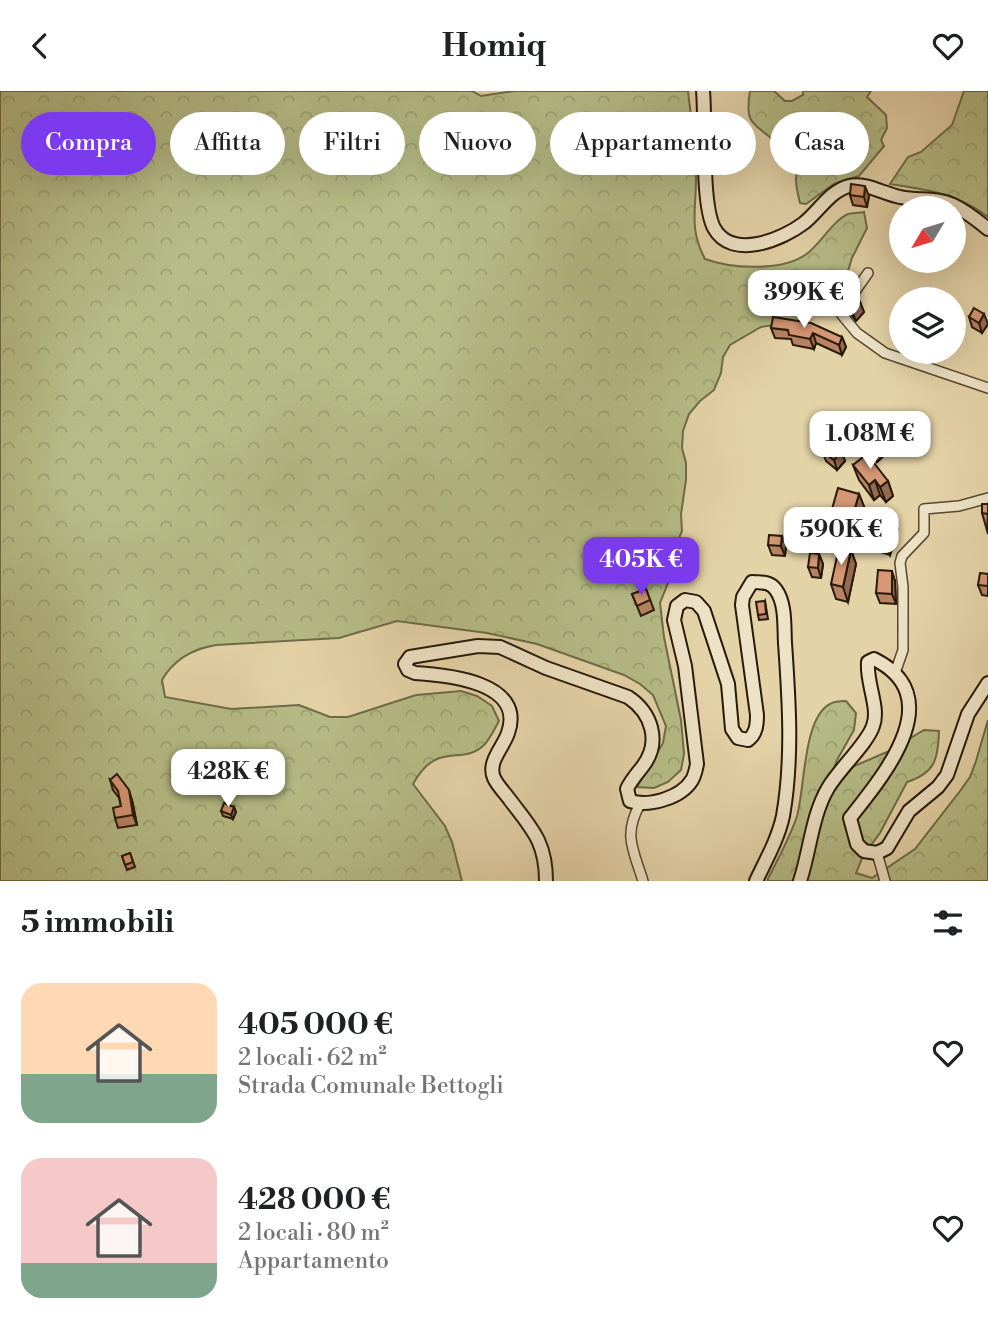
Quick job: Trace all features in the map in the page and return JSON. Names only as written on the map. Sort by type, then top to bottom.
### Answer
[{"type":"street","points":[[703,91],[707,206],[715,229],[721,237],[734,244],[748,246],[778,238],[804,223],[836,193],[858,184],[901,198],[951,204],[988,229]]},
{"type":"street","points":[[868,273],[844,307],[842,315],[857,333],[885,353],[988,388]]},
{"type":"street","points":[[895,673],[903,650],[903,587],[900,563],[902,556],[924,533],[924,509],[959,506],[988,498]]},
{"type":"street","points":[[546,881],[543,849],[533,830],[494,778],[492,764],[511,723],[503,702],[492,690],[464,678],[415,673],[408,670],[405,664],[410,657],[478,646],[499,647],[545,668],[628,697],[637,703],[648,717],[652,729],[653,745],[645,765],[631,780],[627,789],[630,801],[640,804],[676,794],[686,788],[694,778],[697,764],[685,666],[674,619],[677,606],[685,600],[696,603],[704,611],[728,684],[732,729],[738,738],[748,740],[753,736],[757,715],[743,597],[752,582],[768,583],[780,597],[790,704],[788,778],[782,818],[775,841],[756,881]]},
{"type":"street","points":[[800,881],[828,787],[873,726],[875,710],[867,676],[868,662],[874,659],[895,673],[908,690],[908,716],[900,750],[875,788],[850,818],[857,844],[864,851],[877,853],[887,848],[909,811],[939,787],[947,775],[968,714],[988,683]]},
{"type":"street","points":[[640,804],[631,821],[630,840],[643,881]]},
{"type":"street","points":[[877,853],[885,881]]},
{"type":"green space","points":[[0,91],[472,91],[481,96],[514,91],[688,91],[691,112],[550,112],[550,175],[696,175],[694,219],[700,248],[705,259],[729,265],[758,267],[787,263],[809,252],[843,217],[864,212],[867,228],[852,258],[842,290],[831,302],[802,321],[761,327],[730,345],[723,357],[721,373],[714,390],[689,414],[683,431],[686,480],[681,514],[682,531],[675,547],[676,563],[660,603],[681,720],[684,754],[681,770],[668,782],[654,788],[637,787],[663,743],[666,726],[653,695],[624,675],[537,644],[487,633],[397,621],[339,638],[216,645],[192,652],[172,666],[162,680],[165,697],[231,709],[299,705],[330,717],[348,717],[416,695],[461,691],[477,696],[492,706],[499,721],[484,745],[467,754],[431,762],[413,784],[445,826],[462,881],[0,881]]},
{"type":"green space","points":[[750,91],[774,91],[785,101],[792,101],[803,95],[803,91],[871,91],[867,97],[886,115],[887,128],[881,140],[884,146],[869,164],[869,112],[770,112],[770,137],[756,126],[756,112],[749,112]]},
{"type":"green space","points":[[964,91],[988,91],[988,217],[966,204],[966,196],[946,196],[890,184],[908,157],[921,152],[952,125]]},
{"type":"green space","points":[[796,175],[860,175],[834,184],[806,204],[800,203]]},
{"type":"green space","points":[[846,701],[856,713],[854,730],[831,776],[887,752],[924,730],[939,731],[938,750],[933,764],[924,774],[907,782],[880,833],[863,856],[856,873],[872,878],[915,849],[960,791],[970,777],[988,720],[988,881],[767,881],[797,816],[806,755],[815,723],[821,712],[830,704]]},
{"type":"building","points":[[851,184],[865,186],[864,197],[850,195]]},
{"type":"building","points":[[851,294],[860,302],[852,311],[846,303]]},
{"type":"building","points":[[974,308],[984,314],[979,323],[969,317]]},
{"type":"building","points":[[773,317],[811,323],[842,337],[839,345],[813,333],[810,339],[789,335],[788,330],[771,328]]},
{"type":"building","points":[[870,424],[885,441],[873,452],[858,435]]},
{"type":"building","points":[[830,441],[841,451],[834,460],[822,451]]},
{"type":"building","points":[[867,454],[888,481],[880,487],[875,480],[869,485],[853,465]]},
{"type":"building","points":[[838,488],[859,494],[853,515],[832,509]]},
{"type":"building","points":[[982,504],[988,504],[988,514],[982,513]]},
{"type":"building","points":[[873,509],[892,514],[885,540],[865,535]]},
{"type":"building","points":[[769,535],[782,536],[781,546],[768,545]]},
{"type":"building","points":[[839,547],[851,550],[843,587],[831,584]]},
{"type":"building","points":[[810,553],[819,554],[818,568],[808,567]]},
{"type":"building","points":[[878,570],[892,571],[892,594],[876,593]]},
{"type":"building","points":[[980,573],[988,574],[988,586],[978,585]]},
{"type":"building","points":[[646,589],[650,600],[637,606],[632,594]]},
{"type":"building","points":[[765,601],[766,614],[758,615],[756,602]]},
{"type":"building","points":[[117,774],[129,790],[133,815],[115,818],[113,808],[121,806],[118,791],[110,780]]},
{"type":"building","points":[[224,803],[234,807],[231,815],[221,811]]},
{"type":"building","points":[[130,853],[133,862],[125,865],[122,856]]}]
